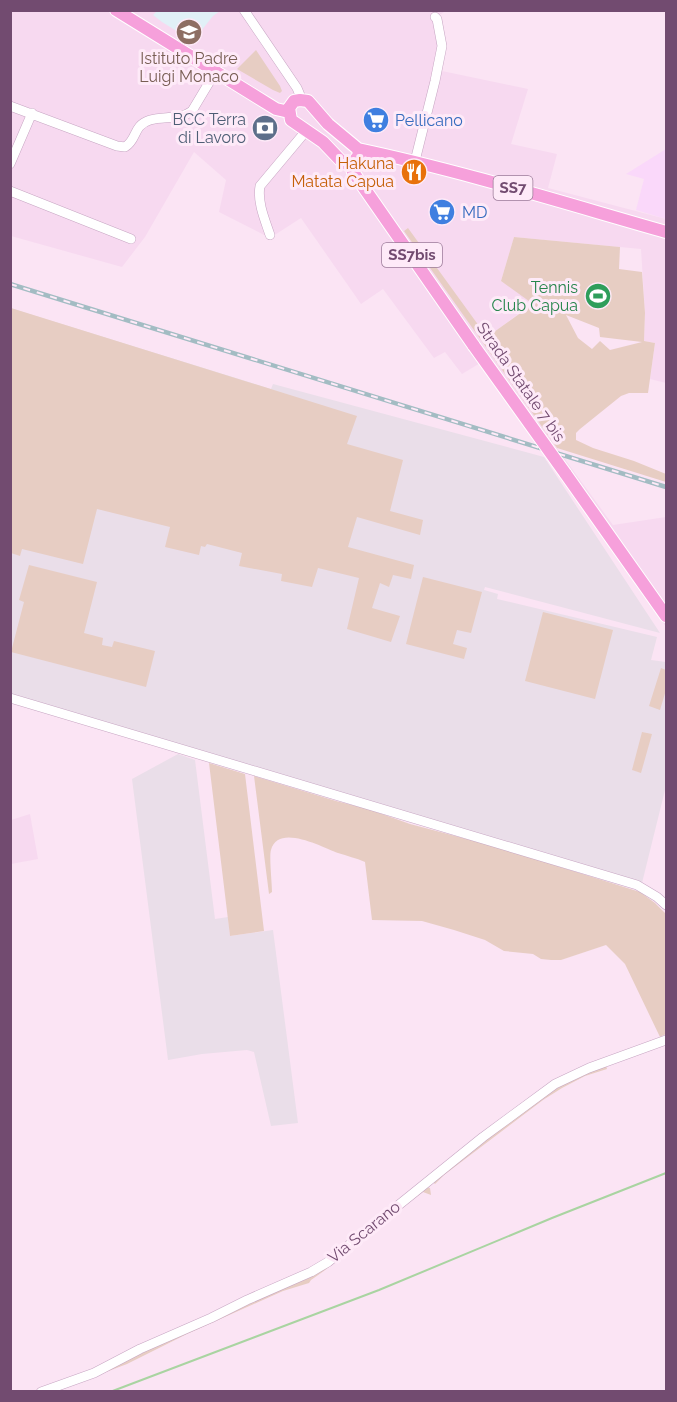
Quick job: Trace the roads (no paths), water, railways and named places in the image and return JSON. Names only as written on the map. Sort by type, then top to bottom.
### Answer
[{"type":"main road","points":[[116,10],[276,109],[289,112]]},
{"type":"main road","points":[[302,100],[294,101],[289,108],[291,120],[323,142],[343,163],[351,165],[359,155],[358,149]]},
{"type":"main road","name":"SS7","points":[[302,100],[308,101],[328,124],[358,149],[415,162],[666,232]]},
{"type":"main road","name":"Strada Statale 7 bis","points":[[351,165],[353,172],[474,346],[666,616]]},
{"type":"street","points":[[244,10],[297,88],[302,100]]},
{"type":"street","points":[[415,162],[442,46],[435,17]]},
{"type":"street","points":[[10,106],[125,147],[130,144],[138,126],[149,120],[187,115],[192,111],[216,71]]},
{"type":"street","points":[[10,164],[32,113]]},
{"type":"street","points":[[270,235],[261,205],[260,186],[306,131]]},
{"type":"street","points":[[10,191],[131,239]]},
{"type":"street","points":[[10,698],[637,885],[666,905]]},
{"type":"street","name":"Via Scarano","points":[[41,1392],[94,1373],[149,1345],[311,1272],[328,1262],[483,1137],[555,1084],[590,1068],[666,1040]]},
{"type":"waterway","points":[[110,1392],[379,1290],[666,1173]]},
{"type":"railway","points":[[10,284],[666,487]]},
{"type":"place","name":"Istituto Padre Luigi Monaco","points":[[189,32]]},
{"type":"place","name":"Pellicano","points":[[376,120]]},
{"type":"place","name":"BCC Terra di Lavoro","points":[[265,128]]},
{"type":"place","name":"Hakuna Matata Capua","points":[[414,172]]},
{"type":"place","name":"MD","points":[[442,212]]},
{"type":"place","name":"Tennis Club Capua","points":[[598,296]]}]
